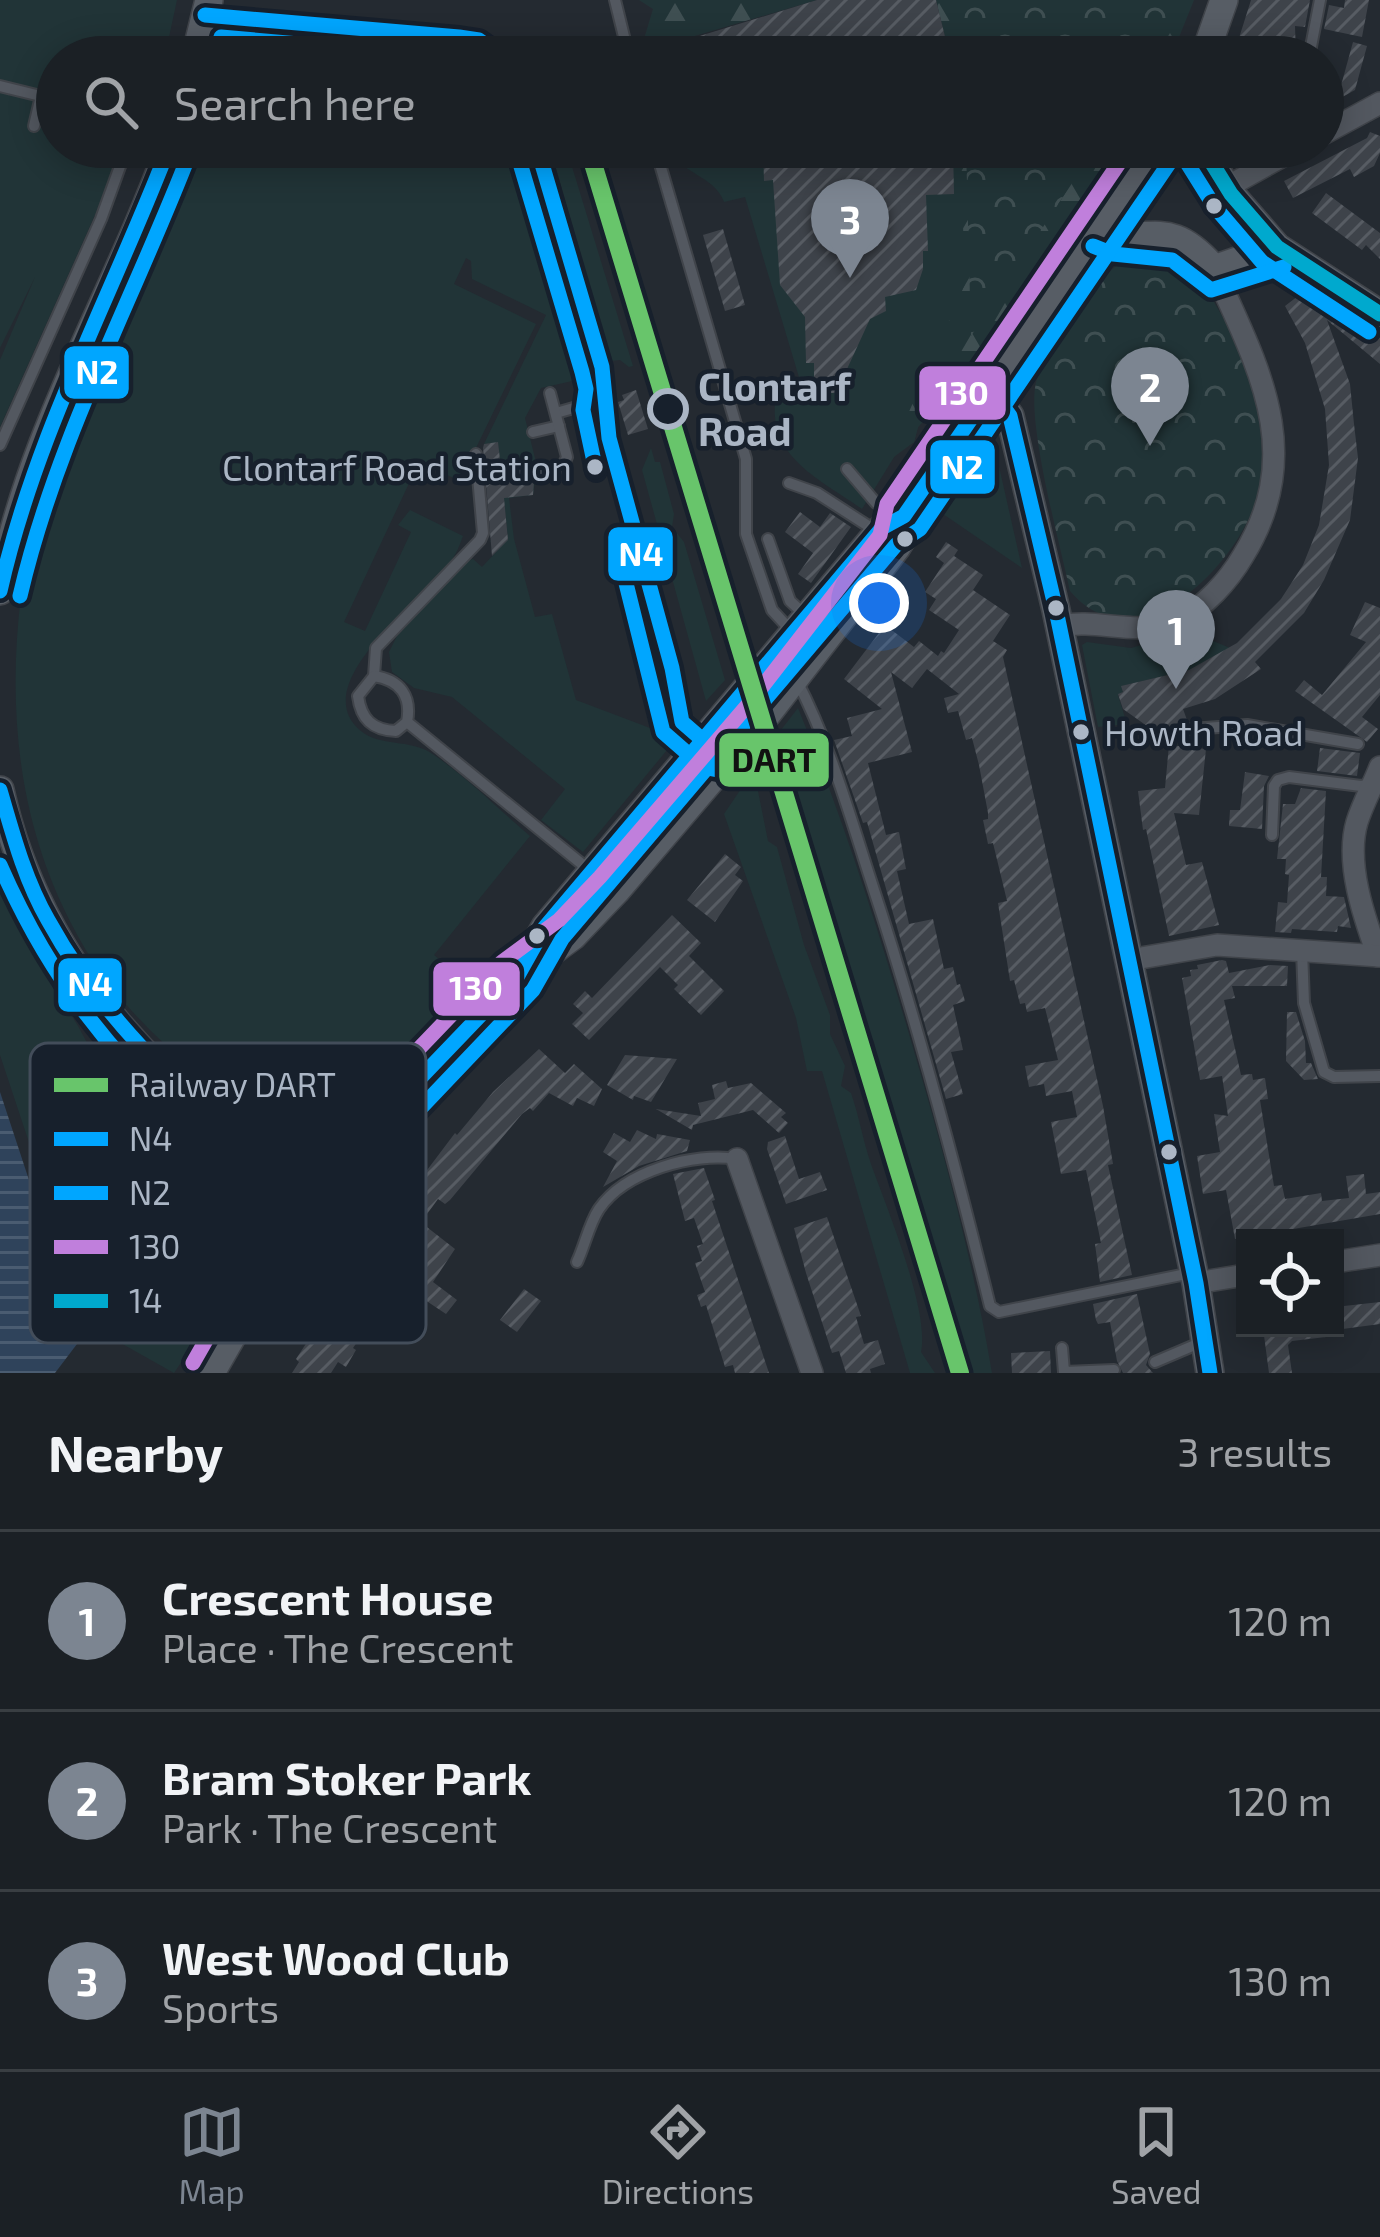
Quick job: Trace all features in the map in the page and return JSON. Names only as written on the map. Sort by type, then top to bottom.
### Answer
[{"type":"main road","points":[[1214,36],[1224,0]]},
{"type":"main road","points":[[0,591],[37,460],[160,168]]},
{"type":"main road","points":[[507,987],[545,927],[701,739],[878,532],[904,517],[1141,168]]},
{"type":"main road","points":[[1215,168],[1277,247],[1380,314]]},
{"type":"main road","points":[[1101,227],[1113,234],[1150,233],[1186,242],[1214,269],[1277,247]]},
{"type":"main road","points":[[991,390],[1010,416],[1060,626],[1195,1277],[1210,1373]]},
{"type":"main road","points":[[426,1072],[507,987],[573,935],[616,891],[796,678],[897,547],[905,534],[904,517]]},
{"type":"main road","points":[[0,790],[11,834],[54,935],[107,1015],[135,1043]]},
{"type":"main road","points":[[212,1373],[229,1343]]},
{"type":"street","points":[[1344,123],[1380,104]]},
{"type":"street","points":[[1227,187],[1261,168]]},
{"type":"street","points":[[1060,626],[1076,622],[1133,630],[1178,620],[1206,600],[1237,567],[1266,516],[1275,460],[1268,397],[1248,339],[1214,269]]},
{"type":"street","points":[[1129,960],[1217,945],[1379,958],[1359,889],[1354,842],[1357,823],[1378,778]]},
{"type":"street","points":[[737,1159],[812,1373]]},
{"type":"street","points":[[1344,1261],[1380,1255]]},
{"type":"street","points":[[1195,1277],[1236,1275]]},
{"type":"lane","points":[[615,0],[624,36]]},
{"type":"lane","points":[[1313,36],[1320,0]]},
{"type":"lane","points":[[207,7],[443,36]]},
{"type":"lane","points":[[0,86],[36,95]]},
{"type":"lane","points":[[34,126],[36,117]]},
{"type":"lane","points":[[0,445],[120,168]]},
{"type":"lane","points":[[543,168],[595,339],[607,388],[609,437],[672,668],[682,722],[713,749],[733,753]]},
{"type":"lane","points":[[661,168],[746,459],[746,534],[772,610],[801,625]]},
{"type":"lane","points":[[1150,233],[1152,263]]},
{"type":"lane","points":[[727,393],[744,388]]},
{"type":"lane","points":[[537,473],[566,462],[550,393]]},
{"type":"lane","points":[[533,432],[605,399]]},
{"type":"lane","points":[[374,676],[397,684],[407,695],[407,722],[396,731],[371,725],[361,713],[358,696],[374,676],[376,648],[480,540],[476,454]]},
{"type":"lane","points":[[847,469],[876,503],[904,517]]},
{"type":"lane","points":[[789,484],[817,493],[878,532]]},
{"type":"lane","points":[[768,539],[801,625]]},
{"type":"lane","points":[[796,678],[826,745],[883,916],[942,1110],[990,1306],[999,1312],[1195,1277]]},
{"type":"lane","points":[[407,722],[616,891]]},
{"type":"lane","points":[[1191,729],[1247,725],[1358,744]]},
{"type":"lane","points":[[1272,835],[1278,780],[1289,777],[1361,786],[1378,778]]},
{"type":"lane","points":[[1302,950],[1304,1003],[1324,1072],[1334,1077],[1380,1076]]},
{"type":"lane","points":[[474,978],[507,987]]},
{"type":"lane","points":[[577,1262],[595,1216],[621,1187],[699,1159],[737,1159]]},
{"type":"lane","points":[[1155,1362],[1205,1341]]},
{"type":"lane","points":[[1062,1348],[1064,1372],[1114,1370]]},
{"type":"green space","points":[[0,0],[177,0],[169,36],[36,36],[36,168],[113,168],[0,427],[0,360],[35,277],[0,348]]},
{"type":"green space","points":[[639,0],[817,0],[695,36],[645,36],[653,9]]},
{"type":"green space","points":[[936,0],[1194,0],[1179,36],[945,36]]},
{"type":"green space","points":[[963,0],[1177,0],[1161,36],[964,36]]},
{"type":"green space","points":[[245,26],[365,36],[225,36]]},
{"type":"green space","points":[[175,168],[535,168],[599,375],[541,388],[525,418],[537,466],[533,495],[509,498],[514,539],[535,617],[552,614],[576,700],[658,731],[681,733],[583,852],[541,820],[565,789],[452,697],[414,688],[392,672],[389,652],[397,636],[466,562],[473,559],[482,567],[498,550],[490,541],[508,539],[498,443],[484,444],[546,315],[472,279],[471,261],[466,258],[454,284],[536,324],[460,481],[419,462],[344,622],[365,631],[411,532],[398,525],[410,510],[463,536],[451,561],[358,666],[347,690],[347,712],[369,736],[431,753],[530,836],[434,955],[468,983],[411,1043],[163,1043],[102,975],[68,918],[44,859],[27,799],[18,737],[19,611],[28,547],[42,483]]},
{"type":"green space","points":[[556,168],[572,168],[633,366],[611,361]]},
{"type":"green space","points":[[688,168],[967,168],[971,336],[981,359],[918,427],[914,442],[896,454],[862,509],[802,466],[781,439],[775,403],[804,394],[745,197],[724,202],[713,186]]},
{"type":"green space","points":[[953,168],[1108,168],[997,340],[918,427],[914,442],[887,462],[965,284],[962,195],[954,193]]},
{"type":"green space","points":[[967,168],[1082,168],[971,336]]},
{"type":"green space","points":[[1170,252],[1200,278],[1241,356],[1256,404],[1261,478],[1244,527],[1205,579],[1180,600],[1152,614],[1124,619],[1096,612],[1070,591],[1039,450],[1034,397],[1047,358],[1104,278],[1131,257]]},
{"type":"green space","points":[[651,448],[655,462],[660,462],[674,514],[672,527],[684,542],[725,680],[706,701],[642,470]]},
{"type":"green space","points":[[991,448],[996,453],[1022,568],[943,514]]},
{"type":"green space","points":[[1189,631],[1230,648],[1189,670],[1122,686],[1118,695],[1127,724],[1098,727],[1082,645],[1131,648]]},
{"type":"green space","points":[[798,708],[857,866],[920,1070],[965,1242],[992,1373],[963,1373],[961,1366],[966,1364],[950,1292],[932,1266],[902,1167],[908,1160],[883,1088],[874,1042],[849,984],[821,882],[807,850],[804,820],[792,796],[796,792],[793,781],[786,780],[774,739]]},
{"type":"green space","points":[[755,776],[768,841],[777,847],[804,945],[830,1015],[830,1034],[845,1066],[841,1086],[851,1093],[913,1286],[921,1352],[935,1373],[910,1373],[822,1071],[807,1071],[796,1018],[724,814],[749,777]]},
{"type":"green space","points":[[0,887],[29,947],[87,1043],[30,1043],[30,1145],[0,1055]]},
{"type":"green space","points":[[121,1343],[194,1343],[174,1373]]},
{"type":"water","points":[[0,1092],[30,1183],[30,1343],[77,1344],[55,1373],[0,1373]]},
{"type":"building","points":[[817,0],[936,0],[945,36],[700,36]]},
{"type":"building","points":[[1251,0],[1310,0],[1305,27],[1295,26],[1295,36],[1240,36]]},
{"type":"building","points":[[1345,0],[1369,0],[1362,37],[1324,29],[1329,5],[1344,8]]},
{"type":"building","points":[[1353,42],[1367,46],[1355,90],[1344,96]]},
{"type":"building","points":[[1370,132],[1380,136],[1374,166],[1354,177],[1350,169],[1293,198],[1284,181],[1309,168],[1344,168],[1344,150]]},
{"type":"building","points":[[764,168],[953,168],[954,194],[926,195],[928,251],[923,251],[916,290],[885,297],[886,311],[870,319],[836,393],[828,393],[823,379],[814,379],[814,363],[806,363],[805,317],[780,285],[773,180],[764,181]]},
{"type":"building","points":[[1326,193],[1380,233],[1380,259],[1366,245],[1362,250],[1312,213]]},
{"type":"building","points":[[723,229],[745,305],[725,311],[703,235]]},
{"type":"building","points":[[1294,287],[1330,303],[1380,338],[1380,364],[1327,320],[1350,384],[1358,458],[1350,520],[1304,613],[1255,662],[1261,669],[1215,699],[1183,709],[1187,720],[1182,725],[1150,736],[1147,726],[1123,709],[1118,694],[1123,692],[1121,686],[1189,670],[1237,643],[1281,599],[1303,565],[1319,525],[1329,465],[1325,409],[1305,343],[1285,306],[1298,296]]},
{"type":"building","points":[[636,390],[648,429],[628,435],[618,402],[624,400],[622,395]]},
{"type":"building","points":[[498,442],[501,468],[530,466],[527,474],[534,482],[533,495],[504,498],[508,540],[492,556],[483,448]]},
{"type":"building","points":[[800,512],[820,527],[830,513],[851,527],[811,583],[798,574],[813,553],[785,532]]},
{"type":"building","points":[[946,542],[958,550],[954,556],[983,575],[973,590],[1010,615],[993,641],[1007,650],[1003,657],[1103,1106],[1113,1164],[1108,1165],[1132,1275],[1100,1282],[1095,1244],[1101,1243],[1086,1170],[1061,1174],[1051,1122],[1077,1117],[1072,1091],[1046,1096],[1044,1084],[1029,1087],[1025,1066],[1058,1060],[1045,1008],[1027,1012],[1014,980],[1010,981],[998,903],[1007,901],[983,820],[988,813],[979,765],[958,711],[948,713],[944,698],[959,694],[927,669],[912,688],[891,672],[912,752],[868,763],[886,835],[899,832],[906,869],[897,871],[909,924],[933,919],[944,969],[953,967],[965,1001],[953,1005],[963,1050],[951,1052],[963,1094],[946,1099],[867,822],[863,823],[834,740],[852,736],[847,718],[882,709],[844,679],[885,625],[914,647],[919,641],[938,656],[959,630],[929,610],[936,599],[925,592],[944,563],[936,557]]},
{"type":"building","points":[[1365,602],[1380,608],[1380,695],[1362,717],[1378,729],[1367,742],[1295,691],[1304,680],[1322,695],[1366,642],[1350,635]]},
{"type":"building","points":[[1169,745],[1206,749],[1199,815],[1174,813],[1186,865],[1202,862],[1219,925],[1169,936],[1138,791],[1165,788]]},
{"type":"building","points":[[1320,748],[1360,753],[1357,776],[1317,771]]},
{"type":"building","points":[[1245,772],[1269,776],[1264,786],[1262,829],[1229,826],[1230,810],[1240,810]]},
{"type":"building","points":[[1301,788],[1326,791],[1321,877],[1327,877],[1326,896],[1344,897],[1351,928],[1275,932],[1278,902],[1287,903],[1289,875],[1285,874],[1286,859],[1277,859],[1283,804],[1295,804]]},
{"type":"building","points":[[725,854],[741,867],[735,875],[743,881],[715,922],[687,900]]},
{"type":"building","points":[[672,915],[701,943],[689,956],[724,991],[701,1015],[674,989],[678,985],[660,967],[589,1040],[572,1024],[583,1013],[573,1004],[585,991],[592,998]]},
{"type":"building","points":[[1226,961],[1229,973],[1288,966],[1287,986],[1232,986],[1235,998],[1224,1000],[1241,1075],[1265,1078],[1268,1099],[1260,1100],[1274,1186],[1282,1185],[1285,1199],[1321,1193],[1322,1201],[1349,1198],[1346,1176],[1364,1174],[1366,1194],[1380,1192],[1380,1214],[1293,1229],[1236,1229],[1235,1239],[1226,1190],[1203,1194],[1197,1156],[1220,1152],[1214,1114],[1228,1116],[1222,1076],[1200,1080],[1182,978],[1191,976],[1190,970],[1198,969],[1197,965]]},
{"type":"building","points":[[1287,1012],[1296,1012],[1306,1063],[1311,1063],[1318,1079],[1304,1080],[1286,1061]]},
{"type":"building","points":[[539,1049],[565,1073],[574,1064],[602,1089],[594,1106],[577,1098],[573,1106],[549,1093],[533,1111],[530,1108],[522,1114],[450,1200],[445,1204],[438,1199],[426,1216],[426,1171],[493,1092]]},
{"type":"building","points":[[625,1055],[677,1059],[651,1102],[634,1096],[633,1100],[607,1085]]},
{"type":"building","points":[[726,1081],[728,1088],[751,1083],[786,1113],[781,1117],[788,1123],[779,1133],[753,1110],[693,1125],[692,1130],[656,1109],[701,1116],[698,1103],[715,1099],[712,1085]]},
{"type":"building","points":[[637,1130],[656,1139],[657,1134],[690,1140],[687,1151],[639,1166],[603,1187],[617,1161],[603,1152],[614,1133],[630,1142]]},
{"type":"building","points":[[785,1136],[799,1179],[820,1172],[827,1190],[786,1204],[767,1149],[768,1142]]},
{"type":"building","points":[[704,1168],[769,1373],[735,1373],[733,1365],[725,1367],[706,1305],[701,1307],[697,1295],[705,1292],[695,1263],[702,1261],[697,1246],[703,1244],[694,1218],[685,1221],[673,1174]]},
{"type":"building","points":[[827,1217],[861,1316],[856,1317],[864,1344],[878,1340],[885,1364],[870,1369],[871,1373],[846,1373],[839,1351],[832,1353],[806,1273],[794,1228]]},
{"type":"building","points":[[426,1226],[455,1249],[433,1282],[457,1300],[446,1314],[426,1301]]},
{"type":"building","points":[[524,1289],[541,1301],[517,1332],[500,1320]]},
{"type":"building","points":[[1137,1294],[1150,1354],[1146,1365],[1153,1373],[1123,1373],[1110,1322],[1098,1324],[1096,1320],[1093,1304]]},
{"type":"building","points":[[1380,1302],[1380,1324],[1344,1329],[1344,1306]]},
{"type":"building","points":[[1264,1337],[1326,1337],[1292,1341],[1288,1345],[1292,1373],[1269,1373]]},
{"type":"building","points":[[306,1343],[356,1343],[346,1367],[338,1362],[331,1373],[292,1373],[299,1362],[296,1359]]},
{"type":"building","points":[[1050,1351],[1051,1373],[1012,1373],[1011,1353]]},
{"type":"rail line","name":"DART","points":[[594,168],[960,1373]]},
{"type":"transit line","name":"N4","points":[[205,15],[447,36]]},
{"type":"transit line","name":"N4","points":[[0,591],[54,421],[161,168]]},
{"type":"transit line","name":"N2","points":[[20,596],[74,427],[184,168]]},
{"type":"transit line","name":"N2","points":[[521,168],[582,372],[583,410],[596,471]]},
{"type":"transit line","name":"N4","points":[[543,168],[602,367],[609,438],[672,668],[682,722],[713,749],[733,753],[737,748]]},
{"type":"transit line","name":"130","points":[[424,1043],[502,962],[559,920],[752,700],[880,535],[887,504],[1116,168]]},
{"type":"transit line","name":"N2","points":[[426,1102],[533,990],[562,939],[896,545],[920,529],[1166,168]]},
{"type":"transit line","name":"N2","points":[[1190,168],[1214,206],[1262,262],[1369,332]]},
{"type":"transit line","name":"14","points":[[1215,168],[1277,247],[1380,314]]},
{"type":"transit line","name":"N2","points":[[1093,246],[1113,254],[1172,260],[1211,290],[1284,267]]},
{"type":"transit line","name":"N4","points":[[991,390],[1010,416],[1056,610],[1196,1283],[1210,1373]]},
{"type":"transit line","name":"N4","points":[[426,1072],[517,977],[545,927],[882,528],[904,516],[991,390]]},
{"type":"transit line","name":"N2","points":[[617,547],[663,732],[703,767],[737,774],[753,762]]},
{"type":"transit line","name":"N4","points":[[0,790],[40,905],[102,1002],[138,1043]]},
{"type":"transit line","name":"N2","points":[[0,865],[58,974],[110,1043]]},
{"type":"transit line","name":"130","points":[[193,1363],[204,1343]]},
{"type":"place","name":"West Wood Club","points":[[850,278]]},
{"type":"place","name":"Clontarf Road","points":[[668,409]]},
{"type":"place","name":"Bram Stoker Park","points":[[1150,446]]},
{"type":"place","name":"Clontarf Road Station","points":[[595,467]]},
{"type":"place","name":"Crescent House","points":[[1176,689]]},
{"type":"place","name":"Howth Road","points":[[1081,732]]}]
